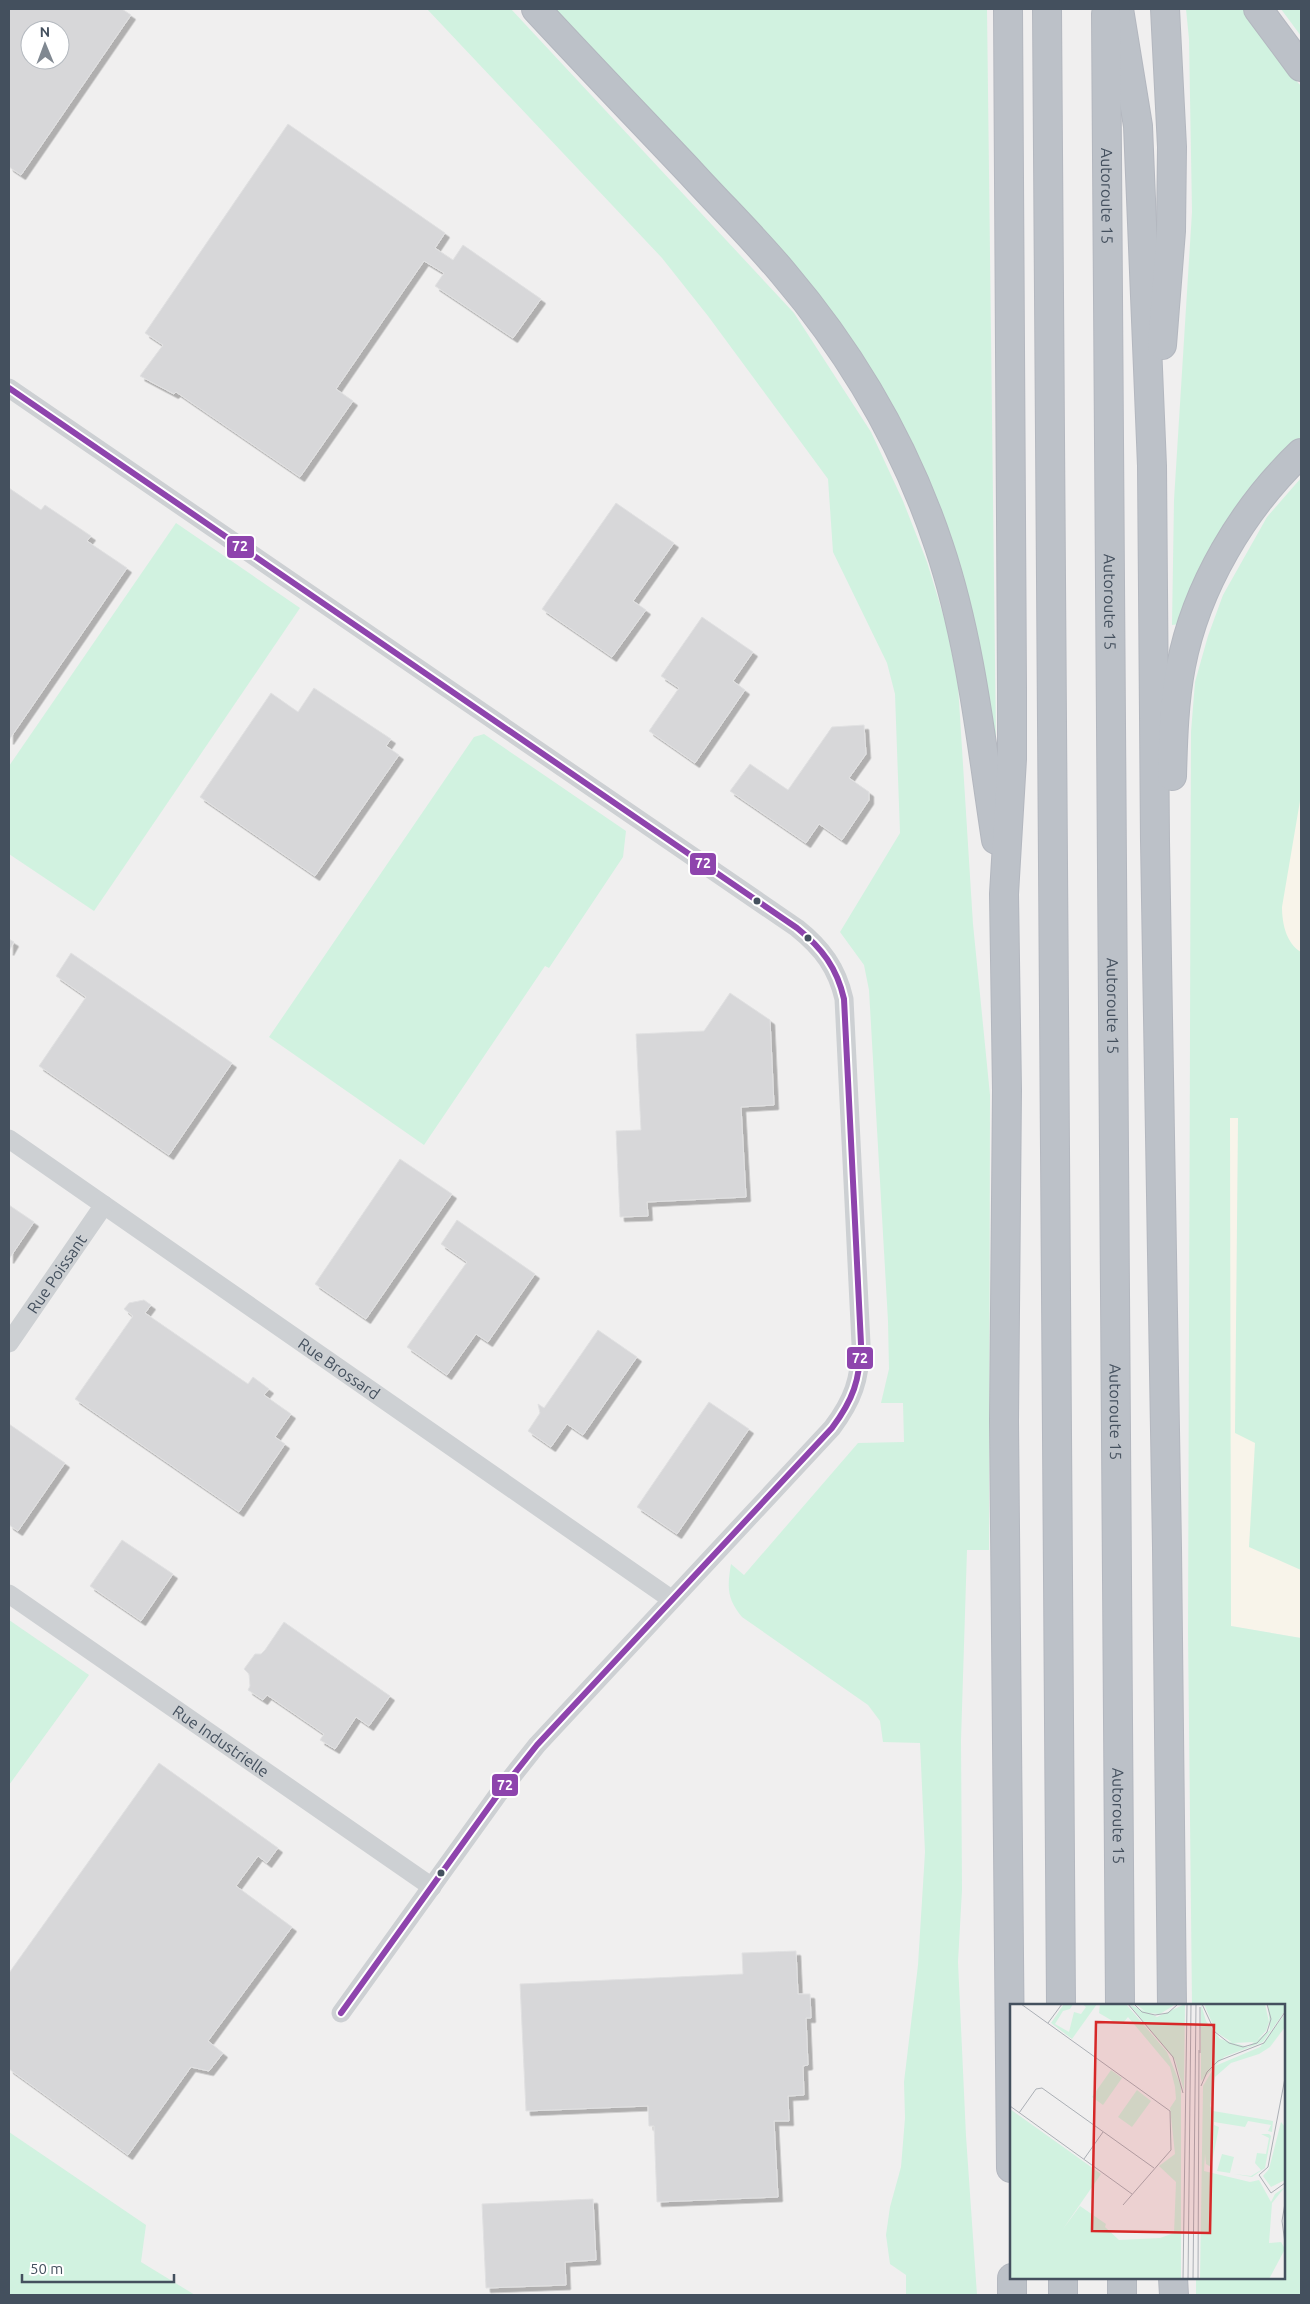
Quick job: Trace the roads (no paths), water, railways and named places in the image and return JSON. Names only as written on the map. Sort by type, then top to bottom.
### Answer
[{"type":"highway","points":[[536,9],[783,273],[828,330],[856,371],[880,413],[905,461],[929,520],[960,617],[1004,894]]},
{"type":"highway","points":[[1008,9],[1012,759],[1004,894],[1007,1099],[1004,1421],[1010,2061]]},
{"type":"highway","points":[[1047,9],[1061,2004]]},
{"type":"highway","name":"Autoroute 15","points":[[1106,9],[1120,2004]]},
{"type":"highway","points":[[1119,9],[1138,126],[1152,466],[1154,831],[1168,1548],[1172,2004]]},
{"type":"highway","points":[[1152,466],[1172,206],[1171,104],[1165,9]]},
{"type":"highway","points":[[1258,9],[1301,66]]},
{"type":"highway","points":[[1160,1160],[1174,731],[1181,665],[1195,616],[1223,555],[1262,496],[1301,453]]},
{"type":"highway","points":[[1012,2279],[1012,2295]]},
{"type":"highway","points":[[1063,2279],[1063,2295]]},
{"type":"highway","points":[[1122,2279],[1122,2295]]},
{"type":"highway","points":[[1173,2279],[1174,2295]]},
{"type":"street","points":[[9,388],[797,928],[820,949],[836,970],[841,985],[846,1016],[861,1344],[858,1378],[854,1394],[832,1428],[671,1599],[531,1752],[341,2012]]},
{"type":"street","name":"Rue Brossard","points":[[9,1139],[671,1599]]},
{"type":"street","name":"Rue Poissant","points":[[9,1343],[104,1205]]},
{"type":"street","name":"Rue Industrielle","points":[[9,1594],[432,1887]]}]
